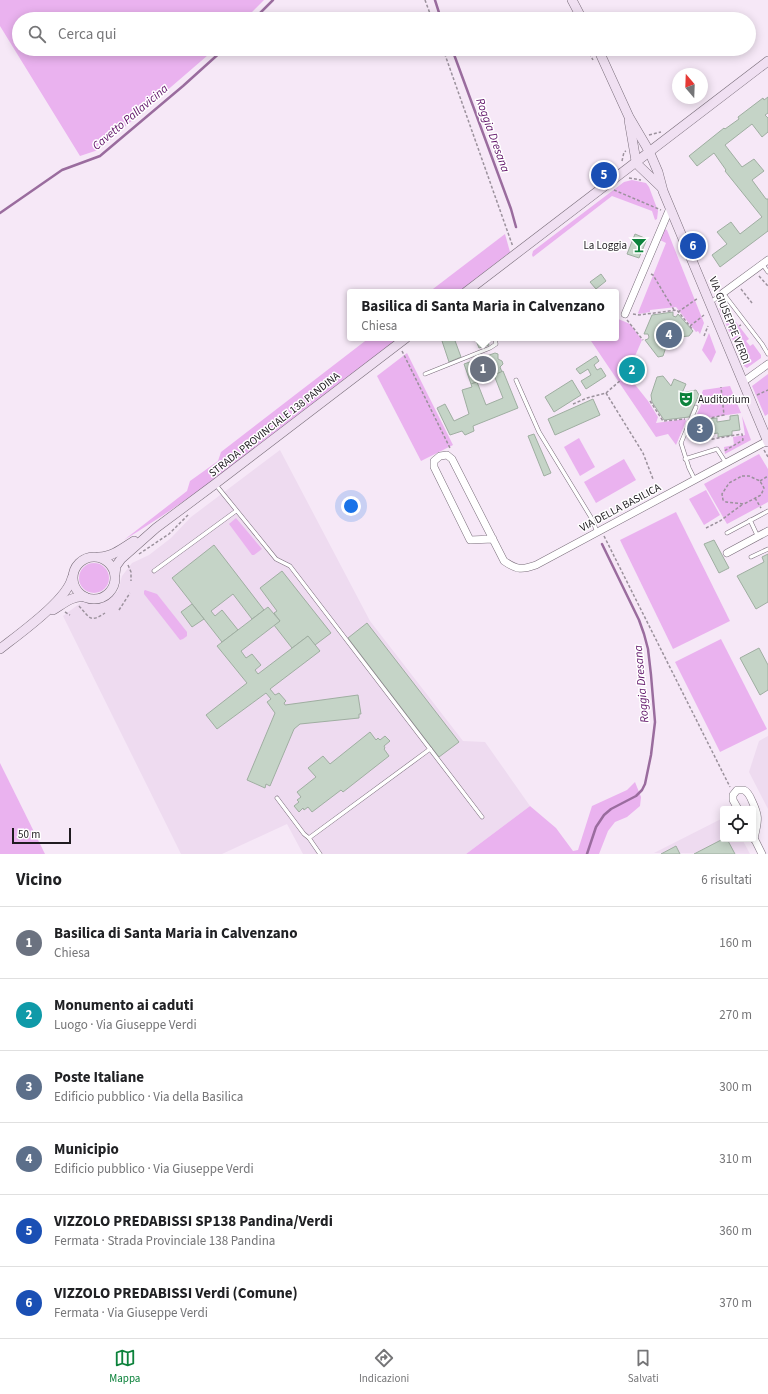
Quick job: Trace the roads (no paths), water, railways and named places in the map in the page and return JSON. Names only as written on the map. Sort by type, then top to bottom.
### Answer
[{"type":"street","points":[[572,0],[578,12]]},
{"type":"street","points":[[601,56],[629,117],[649,151],[658,172],[663,191]]},
{"type":"street","points":[[473,289],[515,254],[768,61]]},
{"type":"street","points":[[629,117],[636,161],[639,166],[657,182],[663,191]]},
{"type":"street","name":"VIA GIUSEPPE VERDI","points":[[663,191],[666,209],[710,303],[768,441]]},
{"type":"street","points":[[626,314],[666,209]]},
{"type":"street","points":[[722,293],[765,262]]},
{"type":"street","name":"STRADA PROVINCIALE 138 PANDINA","points":[[115,574],[116,566],[121,559],[156,528],[401,341]]},
{"type":"street","points":[[743,382],[768,364]]},
{"type":"street","name":"VIA DELLA BASILICA","points":[[493,539],[470,540],[434,467],[434,461],[440,456],[447,456],[452,459],[493,539],[504,561],[513,567],[526,569],[768,441]]},
{"type":"street","name":"STRADA PROVINCIALE 138 PANDINA","points":[[96,556],[106,556],[116,552],[156,528]]},
{"type":"street","points":[[727,553],[768,532]]},
{"type":"street","points":[[0,649],[39,618],[67,589],[75,568],[80,561],[88,557],[96,556],[104,559],[114,569],[114,586],[106,595],[96,599],[78,597],[39,618]]},
{"type":"street","points":[[73,576],[76,588],[80,594],[85,597]]},
{"type":"street","points":[[736,806],[733,800],[734,794],[740,789],[747,791],[754,806]]},
{"type":"street","points":[[756,810],[758,820],[756,829]]},
{"type":"street","points":[[756,842],[762,854]]},
{"type":"lane","points":[[765,262],[768,272]]},
{"type":"lane","points":[[710,303],[722,293],[762,344],[768,354]]},
{"type":"lane","points":[[424,374],[490,348],[496,344],[496,341]]},
{"type":"lane","points":[[516,380],[539,432],[599,531]]},
{"type":"lane","points":[[694,480],[685,459],[681,443],[696,407]]},
{"type":"lane","points":[[685,459],[717,449],[726,462]]},
{"type":"lane","points":[[215,484],[276,559],[290,566],[482,817]]},
{"type":"lane","points":[[154,571],[236,511]]},
{"type":"lane","points":[[727,533],[766,511]]},
{"type":"lane","points":[[750,520],[758,537]]},
{"type":"lane","points":[[751,557],[768,549]]},
{"type":"lane","points":[[309,838],[430,749]]},
{"type":"lane","points":[[277,798],[320,854]]},
{"type":"waterway","name":"Cavetto Pallavicina","points":[[261,12],[273,0]]},
{"type":"waterway","name":"Roggia Dresana","points":[[435,0],[439,12]]},
{"type":"waterway","name":"Cavetto Pallavicina","points":[[0,213],[62,170],[100,156],[216,56]]},
{"type":"waterway","name":"Roggia Dresana","points":[[455,56],[511,209],[516,227]]},
{"type":"waterway","name":"Roggia Dresana","points":[[587,854],[596,827],[604,815],[611,809],[636,796],[642,790],[645,784],[651,755],[655,722],[648,649],[644,634],[639,620],[602,544]]},
{"type":"place","name":"VIZZOLO PREDABISSI SP138 Pandina/Verdi","points":[[604,175]]},
{"type":"place","name":"La Loggia","points":[[639,245]]},
{"type":"place","name":"VIZZOLO PREDABISSI Verdi (Comune)","points":[[693,246]]},
{"type":"place","name":"Municipio","points":[[669,335]]},
{"type":"place","name":"Basilica di Santa Maria in Calvenzano","points":[[483,369]]},
{"type":"place","name":"Monumento ai caduti","points":[[632,370]]},
{"type":"place","name":"Auditorium","points":[[686,399]]},
{"type":"place","name":"Poste Italiane","points":[[700,429]]}]
